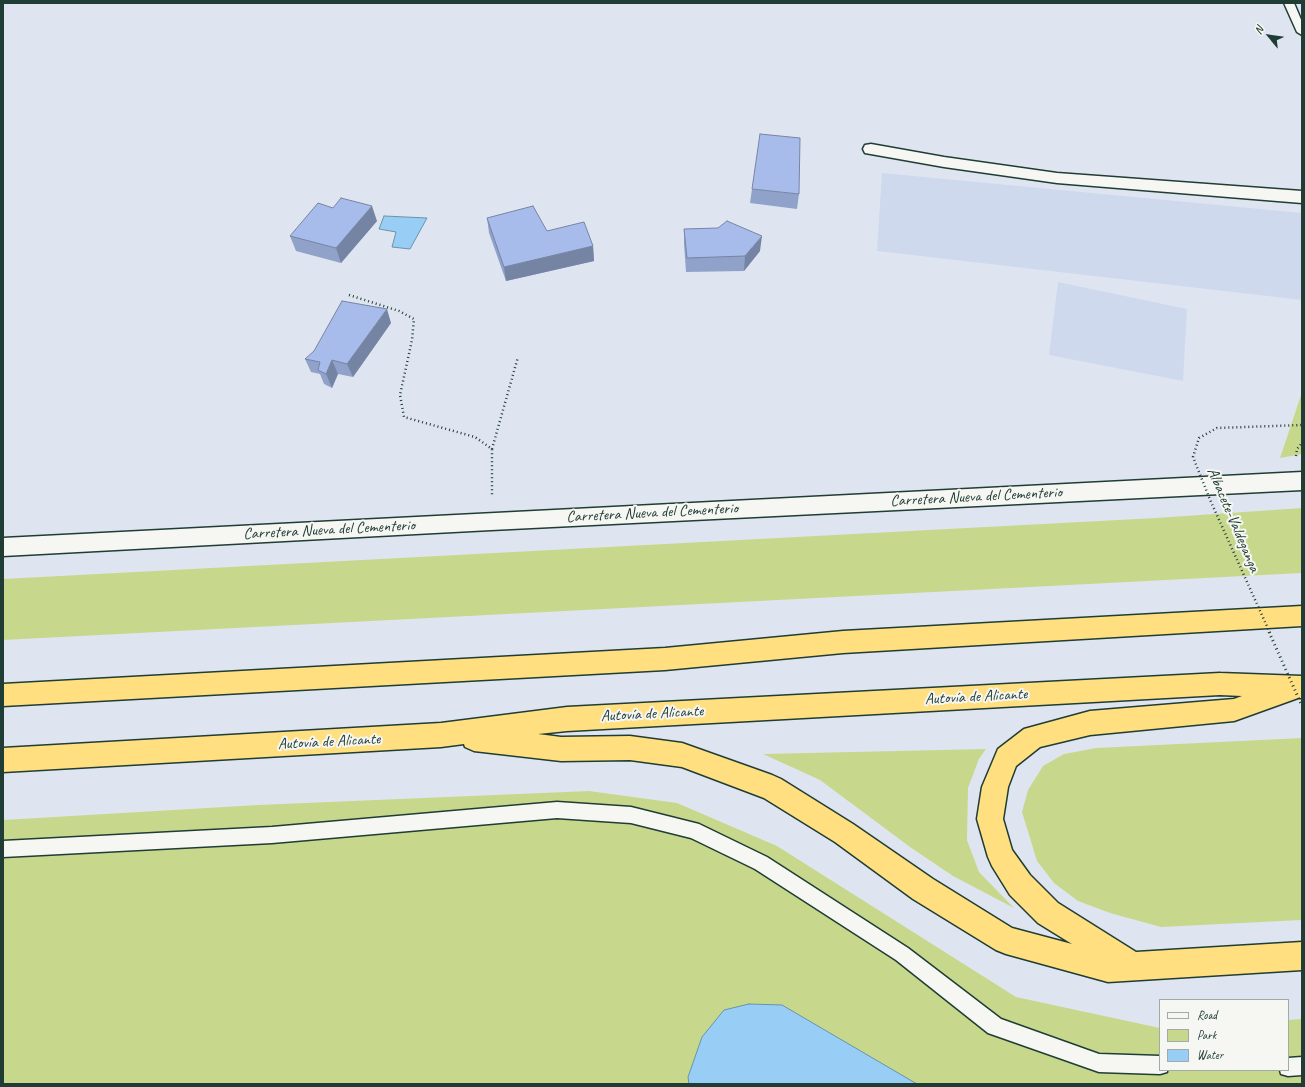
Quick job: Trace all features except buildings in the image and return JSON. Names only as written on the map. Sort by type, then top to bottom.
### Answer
[{"type":"highway","points":[[3,695],[665,659],[843,642],[1302,616]]},
{"type":"highway","name":"Autovía de Alicante","points":[[3,760],[441,735],[574,719],[1220,684],[1302,693]]},
{"type":"highway","points":[[1132,966],[1048,913],[1020,885],[1000,857],[990,819],[995,787],[1007,758],[1033,737],[1090,723],[1234,710],[1302,693]]},
{"type":"highway","points":[[441,735],[561,749],[630,748],[682,755],[772,788],[844,833],[923,889],[1006,940],[1108,968],[1302,956]]},
{"type":"street","points":[[871,149],[944,162],[1057,178],[1302,196]]},
{"type":"street","name":"Carretera Nueva del Cementerio","points":[[3,547],[491,521],[1302,481]]},
{"type":"lane","points":[[1289,3],[1302,32]]},
{"type":"lane","points":[[3,849],[272,835],[557,810],[631,815],[693,830],[761,863],[902,954],[995,1026],[1099,1063],[1159,1065]]},
{"type":"lane","points":[[1289,1067],[1302,1066]]},
{"type":"path","points":[[349,295],[399,311],[414,319],[412,340],[400,395],[404,417],[475,437],[492,449]]},
{"type":"path","points":[[491,521],[492,449],[518,357]]},
{"type":"path","name":"Albacete-Valdeganga","points":[[1302,425],[1217,428],[1200,438],[1193,457],[1211,502],[1302,693]]},
{"type":"shaded area","points":[[882,173],[1302,213],[1302,300],[877,251]]},
{"type":"shaded area","points":[[1058,282],[1187,309],[1183,381],[1049,355]]},
{"type":"green space","points":[[1302,394],[1302,454],[1280,458],[1301,395]]},
{"type":"green space","points":[[1302,508],[1302,573],[3,640],[3,579],[1156,518]]},
{"type":"green space","points":[[1302,738],[1302,920],[1161,927],[1110,913],[1078,901],[1054,883],[1037,861],[1022,812],[1028,790],[1043,766],[1064,754],[1096,748]]},
{"type":"green space","points":[[986,749],[979,759],[968,788],[967,840],[979,872],[1014,908],[953,876],[910,847],[820,780],[763,754]]},
{"type":"green space","points":[[589,791],[677,803],[777,846],[1016,997],[1159,1028],[1159,1071],[1289,1071],[1289,1020],[1302,1019],[1302,1084],[3,1084],[3,820],[258,805]]},
{"type":"water","points":[[384,216],[427,218],[410,249],[392,247],[396,232],[379,229]]},
{"type":"water","points":[[749,1004],[782,1005],[917,1084],[689,1084],[688,1077],[702,1037],[724,1010]]}]
